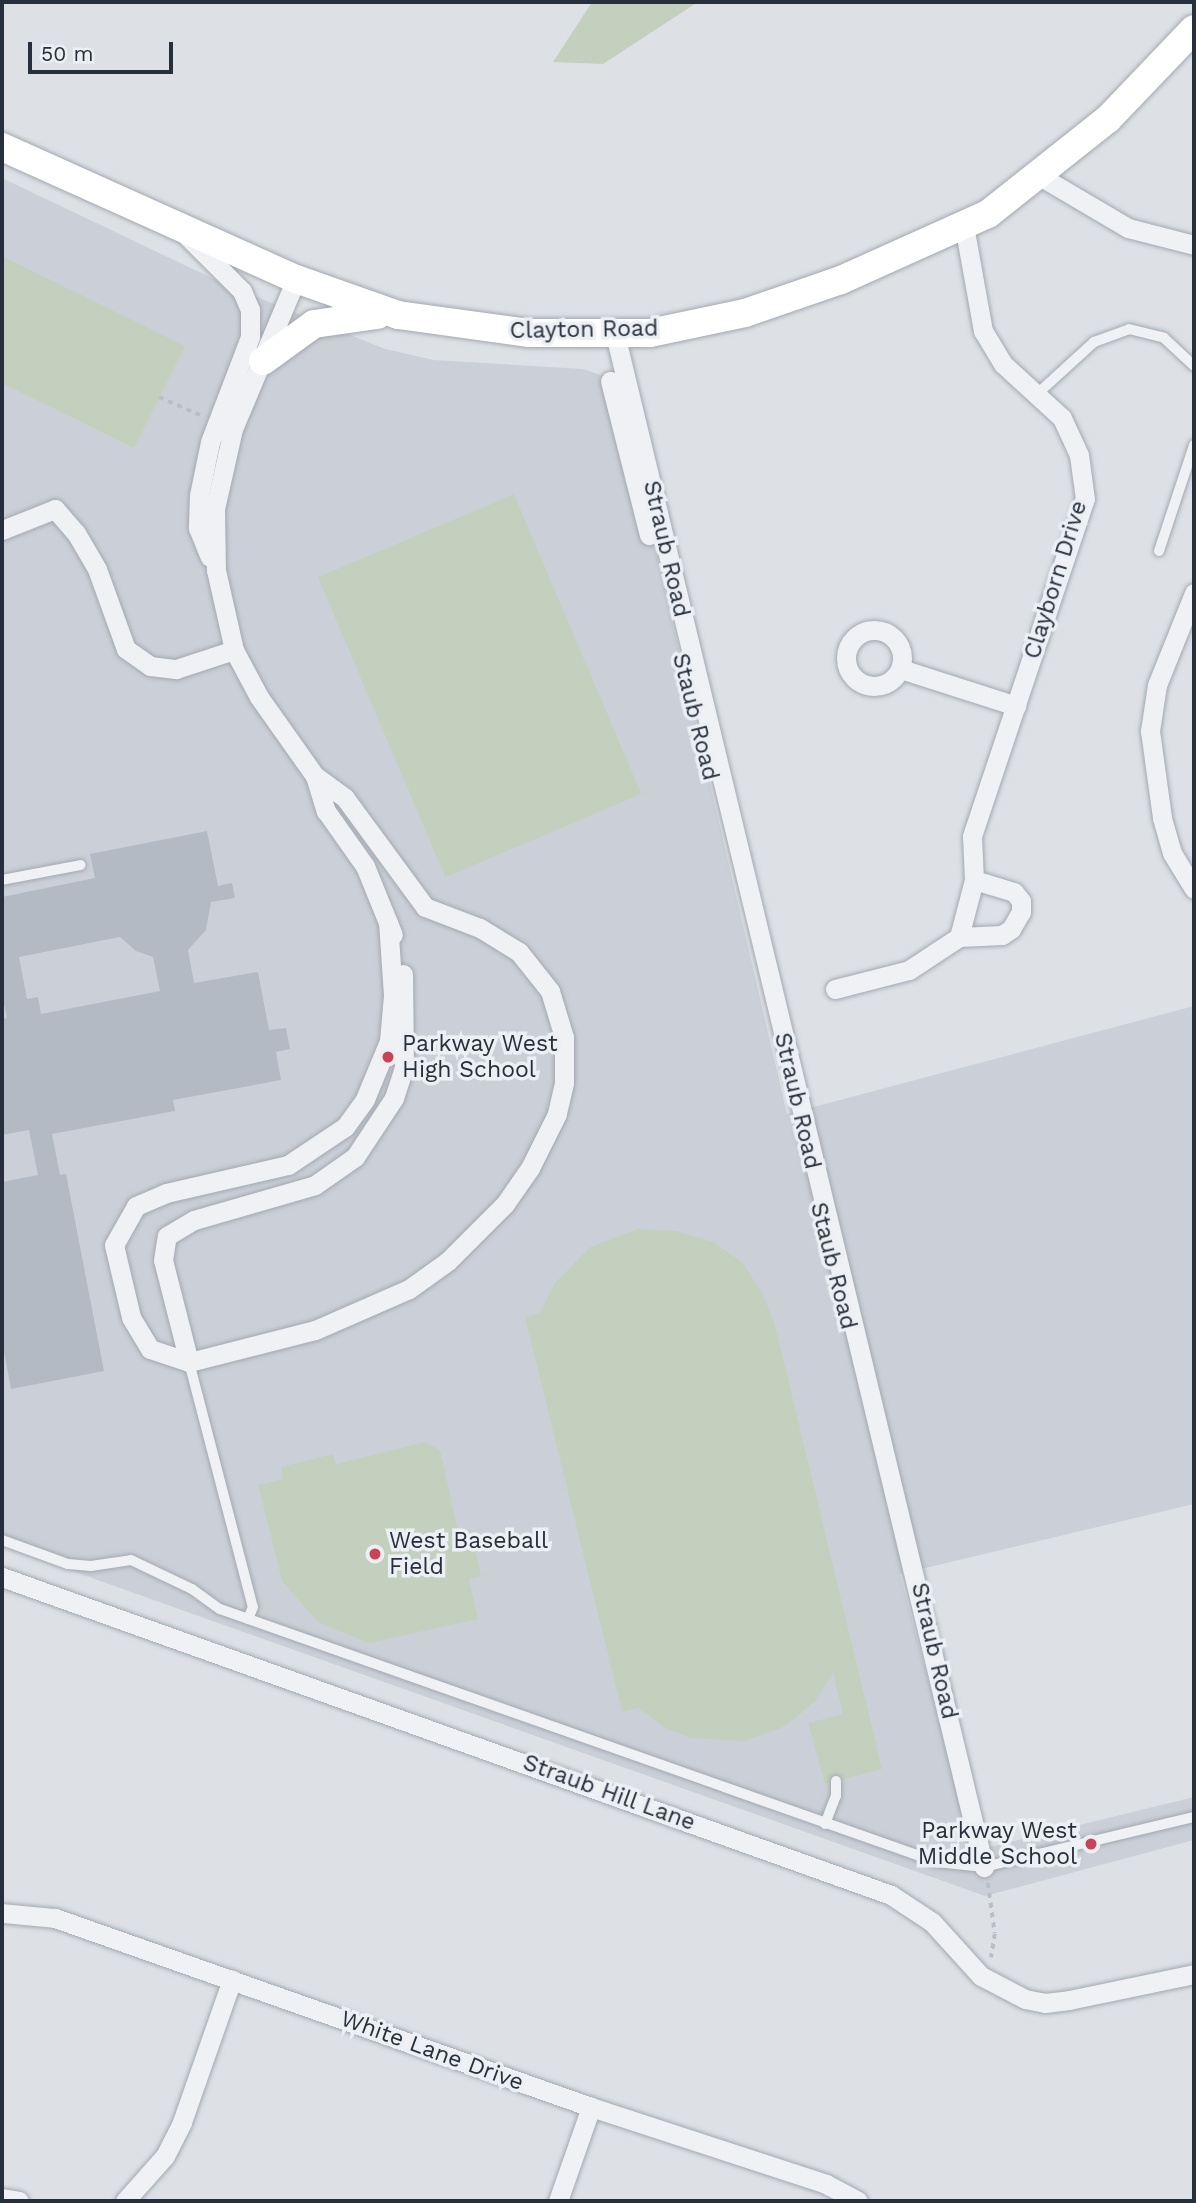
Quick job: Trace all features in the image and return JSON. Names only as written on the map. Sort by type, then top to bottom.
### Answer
[{"type":"main road","name":"Clayton Road","points":[[2,147],[296,279],[396,314],[492,330],[650,333],[745,313],[841,280],[988,214],[1108,119],[1194,29]]},
{"type":"main road","points":[[263,361],[314,324],[352,316],[396,314]]},
{"type":"street","points":[[1038,174],[1117,223],[1194,245]]},
{"type":"street","name":"Clayborn Drive","points":[[959,937],[974,880],[972,836],[1084,499],[1074,438],[1062,418],[1003,364],[983,331],[964,225]]},
{"type":"street","points":[[177,226],[242,291],[250,310],[250,337],[210,442],[200,495],[198,528],[216,570]]},
{"type":"street","points":[[296,279],[233,429],[221,482],[212,542],[234,650],[258,697],[315,776],[345,798],[425,908],[480,928],[527,962],[550,991],[564,1037],[564,1083],[557,1114],[530,1168],[505,1204],[448,1261],[409,1289],[315,1330],[189,1362],[150,1349],[131,1317],[114,1245],[136,1206],[166,1193],[288,1165],[345,1126],[365,1100],[389,1041],[393,995],[388,922]]},
{"type":"street","name":"Straub Road","points":[[615,334],[984,1867]]},
{"type":"street","name":"Staub Road","points":[[610,381],[984,1867]]},
{"type":"street","points":[[2,530],[55,509],[76,533],[97,569],[126,649],[150,666],[176,669],[234,650]]},
{"type":"street","points":[[1194,593],[1157,685],[1150,731],[1161,818],[1172,853],[1194,889]]},
{"type":"street","points":[[901,668],[1016,706]]},
{"type":"street","points":[[189,1362],[163,1260],[167,1236],[194,1220],[315,1185],[355,1157],[394,1098],[404,1068],[407,995],[401,959],[365,866],[326,811],[315,776]]},
{"type":"street","points":[[835,989],[909,970],[959,937],[1002,935],[1011,929],[1021,912],[1021,901],[1014,892],[974,880]]},
{"type":"street","name":"Straub Hill Lane","points":[[2,1577],[891,1895],[932,1922],[965,1961],[1002,1988],[1045,2003],[1194,1974]]},
{"type":"street","name":"White Lane Drive","points":[[2,1913],[55,1918],[591,2108],[826,2183],[859,2201]]},
{"type":"street","points":[[125,2201],[165,2156],[182,2122],[232,1979]]},
{"type":"street","points":[[558,2201],[591,2108]]},
{"type":"street","points":[[2,2199],[19,2201]]},
{"type":"lane","points":[[1036,394],[1094,342],[1129,329],[1164,338],[1194,366]]},
{"type":"lane","points":[[1159,551],[1194,444]]},
{"type":"lane","points":[[2,880],[81,866]]},
{"type":"lane","points":[[189,1362],[253,1606],[248,1619]]},
{"type":"lane","points":[[2,1540],[68,1564],[92,1566],[131,1560],[192,1589],[220,1609],[937,1862],[984,1867],[1194,1817]]},
{"type":"lane","points":[[825,1824],[836,1781]]},
{"type":"path","points":[[159,397],[209,419]]},
{"type":"path","points":[[965,1961],[991,1959],[995,1949],[995,1917],[984,1867]]},
{"type":"shaded area","name":"Parkway West High School","points":[[2,178],[218,281],[385,349],[434,360],[583,369],[616,380],[787,1114],[1194,1006],[1194,1504],[900,1574],[973,1851],[1194,1797],[1194,1840],[985,1896],[2,1546]]},
{"type":"green space","points":[[592,2],[698,2],[603,64],[553,62]]},
{"type":"green space","points":[[2,256],[185,346],[134,448],[2,383]]},
{"type":"green space","points":[[514,494],[641,794],[445,877],[318,577]]},
{"type":"green space","points":[[638,1229],[676,1231],[714,1242],[743,1263],[763,1295],[775,1325],[882,1769],[825,1784],[808,1723],[843,1714],[833,1673],[816,1700],[797,1717],[779,1729],[744,1741],[690,1738],[665,1728],[639,1708],[622,1712],[525,1317],[540,1313],[555,1283],[590,1247]]},
{"type":"green space","name":"West Baseball Field","points":[[425,1442],[440,1450],[458,1531],[470,1529],[481,1576],[469,1579],[478,1619],[369,1643],[318,1622],[282,1581],[258,1485],[283,1479],[281,1467],[333,1454],[336,1464]]},
{"type":"building","points":[[207,831],[218,886],[232,883],[235,898],[211,902],[206,930],[188,950],[194,983],[258,972],[269,1030],[286,1028],[290,1049],[276,1052],[281,1080],[173,1100],[175,1111],[52,1134],[60,1175],[66,1174],[104,1371],[11,1389],[2,1341],[2,1182],[38,1175],[29,1130],[2,1135],[2,1019],[7,1018],[2,995],[2,897],[95,878],[90,854]],"holes":[[[120,937],[136,951],[153,957],[160,991],[41,1014],[38,997],[27,999],[19,957]]]},
{"type":"place","name":"Parkway West High School","points":[[388,1057]]},
{"type":"place","name":"West Baseball Field","points":[[375,1554]]},
{"type":"place","name":"Parkway West Middle School","points":[[1091,1844]]}]
